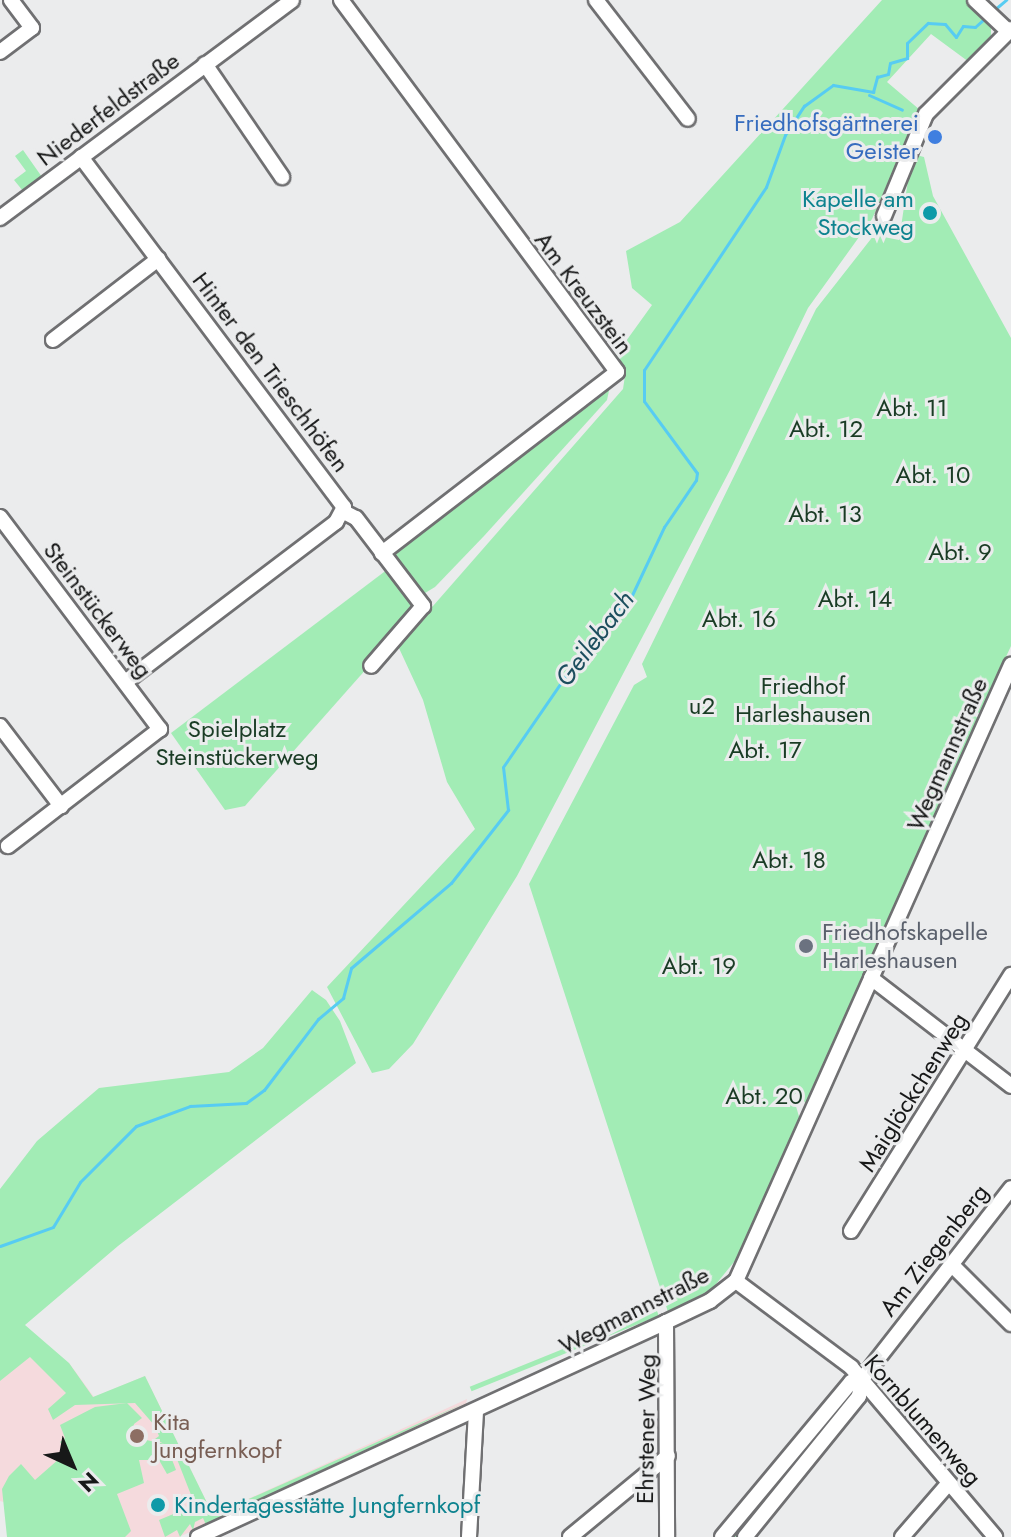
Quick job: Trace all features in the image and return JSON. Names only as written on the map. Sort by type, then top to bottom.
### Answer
[{"type":"street","points":[[0,52],[32,28],[11,0]]},
{"type":"street","name":"Niederfeldstraße","points":[[0,218],[292,0]]},
{"type":"street","name":"Am Kreuzstein","points":[[341,0],[617,372],[382,553]]},
{"type":"street","points":[[596,0],[688,119]]},
{"type":"street","points":[[884,216],[926,114],[1010,30],[979,4]]},
{"type":"street","name":"Niederfeldstraße","points":[[205,64],[282,177]]},
{"type":"street","name":"Hinter den Trieschhöfen","points":[[81,157],[343,503],[340,517],[356,518],[423,606],[371,666]]},
{"type":"street","points":[[53,340],[158,259]]},
{"type":"street","name":"Steinstückerweg","points":[[0,517],[128,680],[160,729],[61,806]]},
{"type":"street","points":[[128,680],[340,517]]},
{"type":"street","name":"Wegmannstraße","points":[[198,1537],[666,1322],[710,1301],[736,1281],[1011,665]]},
{"type":"street","points":[[0,726],[61,806],[8,846]]},
{"type":"street","name":"Maiglöckchenweg","points":[[851,1231],[1011,975]]},
{"type":"street","points":[[871,978],[1011,1086]]},
{"type":"street","name":"Am Ziegenberg","points":[[745,1537],[859,1396],[862,1379],[1011,1188]]},
{"type":"street","points":[[951,1264],[1006,1309],[1011,1324]]},
{"type":"street","name":"Kornblumenweg","points":[[736,1281],[752,1288],[862,1379],[995,1537]]},
{"type":"street","name":"Ehrstener Weg","points":[[666,1322],[667,1537]]},
{"type":"street","name":"Am Ziegenberg","points":[[722,1537],[851,1382],[862,1379]]},
{"type":"street","points":[[469,1537],[476,1411]]},
{"type":"street","points":[[570,1537],[668,1456]]},
{"type":"street","points":[[902,1537],[948,1484]]},
{"type":"shaded area","points":[[25,1348],[69,1363],[94,1397],[145,1376],[213,1515],[467,1399],[466,1405],[179,1537],[121,1537],[0,1501],[0,1370]]},
{"type":"green space","points":[[882,0],[967,0],[991,23],[991,40],[969,62],[931,34],[887,82],[920,110],[872,219],[808,308],[730,470],[517,876],[413,1044],[389,1069],[372,1073],[327,987],[475,829],[447,782],[423,700],[398,646],[623,389],[626,369],[616,355],[652,305],[632,288],[626,251],[680,222]]},
{"type":"green space","points":[[23,150],[42,177],[23,191],[14,180],[26,171],[15,156]]},
{"type":"green space","name":"Friedhof Harleshausen","points":[[912,154],[924,157],[933,196],[1011,338],[1011,646],[980,713],[968,711],[979,719],[881,938],[871,938],[879,942],[806,1105],[799,1090],[793,1096],[800,1120],[738,1257],[712,1289],[668,1312],[529,884],[634,685],[647,677],[642,664],[816,309],[874,235],[899,240]]},
{"type":"green space","points":[[610,386],[607,400],[435,587],[425,593],[413,588],[395,564],[392,553],[398,546]]},
{"type":"green space","name":"Spielplatz Steinstückerweg","points":[[388,569],[416,605],[414,615],[245,806],[225,810],[171,733]]},
{"type":"green space","points":[[312,990],[326,1000],[340,1021],[356,1063],[118,1246],[25,1325],[69,1363],[93,1397],[145,1376],[213,1515],[467,1402],[206,1525],[203,1518],[195,1522],[193,1530],[190,1524],[180,1537],[177,1530],[165,1537],[159,1520],[195,1505],[173,1449],[155,1439],[159,1436],[155,1426],[135,1403],[75,1405],[53,1420],[48,1409],[66,1393],[30,1357],[0,1381],[0,1189],[37,1141],[99,1088],[229,1072],[263,1048]]},
{"type":"green space","points":[[657,1311],[659,1316],[472,1391],[470,1387]]},
{"type":"green space","points":[[852,1387],[856,1391],[738,1537],[729,1537]]},
{"type":"green space","points":[[127,1403],[142,1418],[134,1424],[131,1437],[166,1444],[176,1470],[167,1474],[159,1460],[139,1460],[144,1483],[117,1494],[131,1531],[125,1537],[7,1537],[2,1489],[9,1476],[21,1464],[35,1480],[68,1451],[60,1442],[65,1438],[60,1425],[95,1407]]},
{"type":"waterway","name":"Geilebach","points":[[994,10],[1006,0]]},
{"type":"waterway","name":"Geilebach","points":[[0,1246],[53,1227],[80,1182],[136,1126],[190,1106],[246,1103],[264,1090],[318,1019],[343,998],[351,968],[451,883],[508,810],[503,767],[597,630],[632,595],[664,527],[696,480],[697,473],[644,401],[644,370],[766,187],[785,135],[804,106],[833,85],[873,92],[877,77],[888,74],[890,63],[907,58],[907,43],[928,23],[945,24],[956,37],[963,26],[975,27],[985,18]]},
{"type":"waterway","points":[[869,95],[902,110]]},
{"type":"place","name":"Friedhofsgärtnerei Geister","points":[[935,137]]},
{"type":"place","name":"Kapelle am Stockweg","points":[[930,213]]},
{"type":"place","name":"Friedhofskapelle Harleshausen","points":[[806,946]]},
{"type":"place","name":"Kita Jungfernkopf","points":[[137,1436]]},
{"type":"place","name":"Kindertagesstätte Jungfernkopf","points":[[158,1505]]},
{"type":"park label","name":"Abt. 11","points":[[912,408]]},
{"type":"park label","name":"Abt. 12","points":[[826,429]]},
{"type":"park label","name":"Abt. 10","points":[[933,475]]},
{"type":"park label","name":"Abt. 13","points":[[825,514]]},
{"type":"park label","name":"Abt. 9","points":[[960,552]]},
{"type":"park label","name":"Abt. 14","points":[[855,599]]},
{"type":"park label","name":"Abt. 16","points":[[739,619]]},
{"type":"park label","name":"u2","points":[[702,706]]},
{"type":"park label","name":"Abt. 17","points":[[765,750]]},
{"type":"park label","name":"Abt. 18","points":[[789,860]]},
{"type":"park label","name":"Abt. 19","points":[[699,966]]},
{"type":"park label","name":"Abt. 20","points":[[764,1096]]}]
